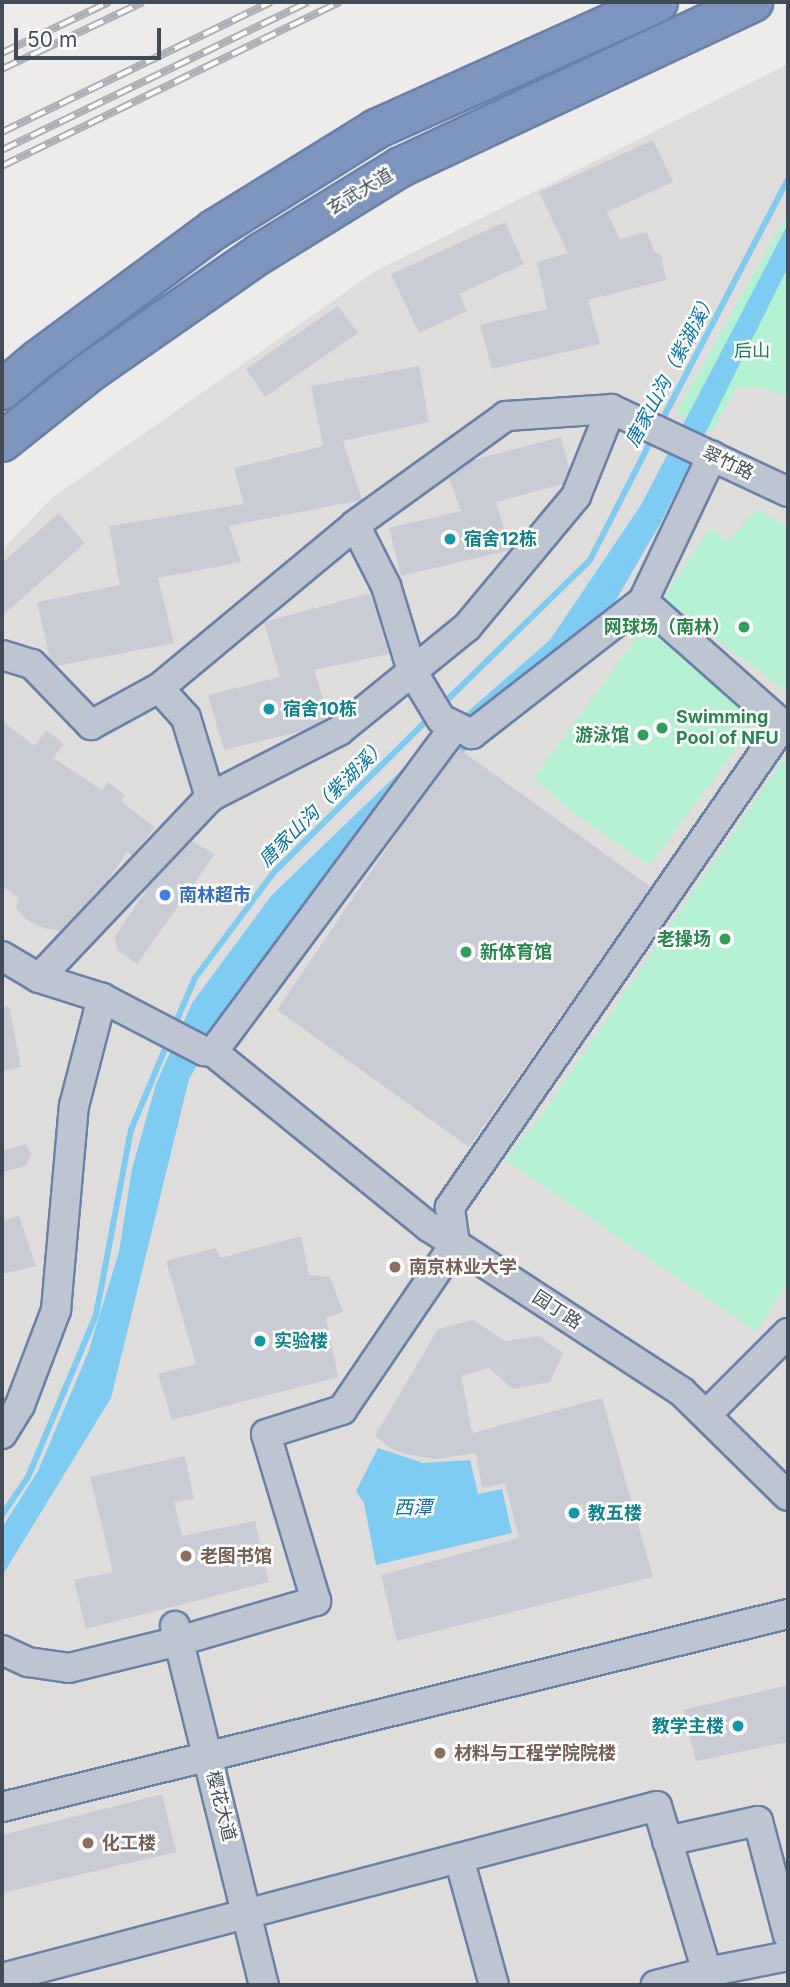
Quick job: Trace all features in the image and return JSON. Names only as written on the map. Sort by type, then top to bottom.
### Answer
[{"type":"highway","points":[[2,390],[39,359],[215,229],[376,129],[658,2]]},
{"type":"highway","name":"玄武大道","points":[[2,442],[91,371],[261,253],[401,167],[752,2]]},
{"type":"lane","name":"翠竹路","points":[[611,410],[788,492]]},
{"type":"lane","points":[[2,655],[32,664],[91,725],[159,688],[355,525],[506,416],[611,410],[576,496],[467,627],[339,730],[209,797],[39,978]]},
{"type":"lane","points":[[355,525],[386,586],[412,671],[442,715],[472,734],[643,601],[712,456]]},
{"type":"lane","points":[[2,1650],[28,1662],[69,1668],[177,1634],[316,1601],[266,1434],[342,1410],[455,1244],[450,1207],[785,726],[643,601]]},
{"type":"lane","points":[[159,688],[186,718],[209,797]]},
{"type":"lane","points":[[213,1052],[442,715]]},
{"type":"lane","name":"园丁路","points":[[2,956],[39,978],[102,998],[204,1051],[213,1052],[429,1227],[682,1392],[788,1496]]},
{"type":"lane","points":[[2,1434],[20,1405],[56,1310],[74,1106],[102,998]]},
{"type":"lane","points":[[707,1414],[788,1333]]},
{"type":"lane","points":[[2,1807],[788,1614]]},
{"type":"lane","name":"樱花大道","points":[[177,1634],[264,1985]]},
{"type":"lane","points":[[2,1978],[60,1974],[248,1913],[657,1806],[709,1979]]},
{"type":"lane","points":[[667,1841],[758,1821],[788,1935]]},
{"type":"lane","points":[[459,1858],[494,1985]]},
{"type":"lane","points":[[656,1985],[709,1979],[788,1956]]},
{"type":"shaded area","name":"南京林业大学","points":[[788,64],[788,1985],[2,1985],[2,550],[52,498],[374,272]]},
{"type":"green space","name":"后山","points":[[788,213],[788,397],[760,387],[738,387],[711,432],[676,413]]},
{"type":"green space","name":"网球场（南林）","points":[[758,509],[788,528],[788,693],[663,599],[710,528],[727,541]]},
{"type":"green space","name":"Swimming Pool of NFU","points":[[646,625],[677,640],[764,710],[650,866],[568,809],[534,778]]},
{"type":"green space","name":"老操场","points":[[783,759],[788,762],[788,1282],[756,1332],[505,1160],[541,1116]]},
{"type":"water","points":[[788,224],[788,267],[661,522],[612,607],[568,663],[416,793],[226,1015],[189,1079],[111,1398],[2,1576],[2,1528],[38,1471],[88,1353],[119,1252],[132,1169],[156,1084],[192,1003],[272,895],[410,762],[550,640],[641,505]]},
{"type":"water","name":"西潭","points":[[378,1448],[423,1463],[470,1460],[478,1494],[502,1489],[512,1533],[376,1565],[364,1503],[356,1491]]},
{"type":"building","points":[[653,140],[673,182],[607,212],[620,239],[647,232],[655,253],[661,254],[666,280],[588,300],[600,344],[492,369],[480,325],[547,309],[537,262],[568,253],[539,192]]},
{"type":"building","points":[[505,222],[524,264],[459,294],[467,311],[419,333],[391,274]]},
{"type":"building","points":[[338,306],[358,333],[265,397],[246,369]]},
{"type":"building","points":[[419,366],[429,422],[343,441],[362,500],[229,526],[241,562],[158,578],[174,643],[57,666],[50,659],[37,602],[120,585],[109,526],[244,504],[234,468],[323,446],[311,386]]},
{"type":"building","points":[[561,437],[569,468],[563,484],[496,502],[510,550],[401,576],[389,528],[461,511],[449,478],[473,460]]},
{"type":"building","points":[[59,513],[85,543],[2,616],[2,563]]},
{"type":"building","points":[[371,593],[389,654],[314,670],[329,718],[302,731],[224,750],[208,695],[280,677],[264,622]]},
{"type":"building","points":[[2,721],[35,746],[46,730],[64,744],[53,758],[102,790],[108,782],[125,795],[121,802],[155,827],[132,856],[127,852],[107,882],[61,931],[44,928],[27,920],[16,909],[19,898],[2,886]]},
{"type":"building","name":"新体育馆","points":[[459,749],[651,887],[469,1147],[277,1010],[406,820]]},
{"type":"building","name":"南林超市","points":[[191,841],[215,854],[137,964],[117,950],[115,936],[152,882]]},
{"type":"building","points":[[9,1006],[21,1067],[2,1071],[2,1007]]},
{"type":"building","points":[[26,1144],[31,1155],[26,1166],[2,1172],[2,1151]]},
{"type":"building","points":[[19,1216],[36,1266],[2,1274],[2,1221]]},
{"type":"building","name":"实验楼","points":[[301,1236],[309,1275],[330,1277],[343,1312],[326,1318],[338,1377],[172,1420],[158,1374],[196,1364],[166,1261],[216,1248],[220,1258]]},
{"type":"building","name":"教五楼","points":[[473,1320],[505,1341],[539,1336],[563,1353],[550,1382],[513,1389],[489,1368],[461,1376],[472,1433],[602,1398],[653,1577],[397,1641],[381,1575],[519,1538],[505,1483],[482,1488],[476,1453],[437,1459],[410,1455],[392,1449],[375,1436],[438,1329]]},
{"type":"building","name":"老图书馆","points":[[185,1456],[194,1499],[174,1502],[182,1536],[255,1521],[269,1582],[86,1629],[74,1580],[113,1572],[90,1477]]},
{"type":"building","name":"教学主楼","points":[[788,1685],[788,1742],[696,1761],[683,1710]]},
{"type":"building","name":"化工楼","points":[[162,1794],[176,1852],[2,1893],[2,1835]]},
{"type":"waterway","name":"唐家山沟（紫湖溪）","points":[[660,424],[788,179]]},
{"type":"waterway","name":"唐家山沟（紫湖溪）","points":[[441,706],[590,560],[653,437]]},
{"type":"waterway","name":"唐家山沟（紫湖溪）","points":[[173,1029],[195,978],[274,872],[431,716]]},
{"type":"waterway","name":"唐家山沟（紫湖溪）","points":[[2,1515],[28,1477],[96,1315],[131,1130],[168,1042]]},
{"type":"railway","points":[[2,53],[109,2]]},
{"type":"railway","points":[[2,69],[143,2]]},
{"type":"railway","points":[[2,132],[271,2]]},
{"type":"railway","points":[[2,150],[308,2]]},
{"type":"railway","points":[[2,166],[340,2]]},
{"type":"place","name":"宿舍12栋","points":[[450,539]]},
{"type":"place","name":"网球场（南林）","points":[[744,627]]},
{"type":"place","name":"宿舍10栋","points":[[269,709]]},
{"type":"place","name":"Swimming Pool of NFU","points":[[662,728]]},
{"type":"place","name":"游泳馆","points":[[643,735]]},
{"type":"place","name":"南林超市","points":[[165,895]]},
{"type":"place","name":"老操场","points":[[725,939]]},
{"type":"place","name":"新体育馆","points":[[466,952]]},
{"type":"place","name":"南京林业大学","points":[[395,1267]]},
{"type":"place","name":"实验楼","points":[[260,1341]]},
{"type":"place","name":"教五楼","points":[[574,1513]]},
{"type":"place","name":"老图书馆","points":[[186,1556]]},
{"type":"place","name":"教学主楼","points":[[738,1726]]},
{"type":"place","name":"材料与工程学院院楼","points":[[440,1753]]},
{"type":"place","name":"化工楼","points":[[88,1843]]}]
